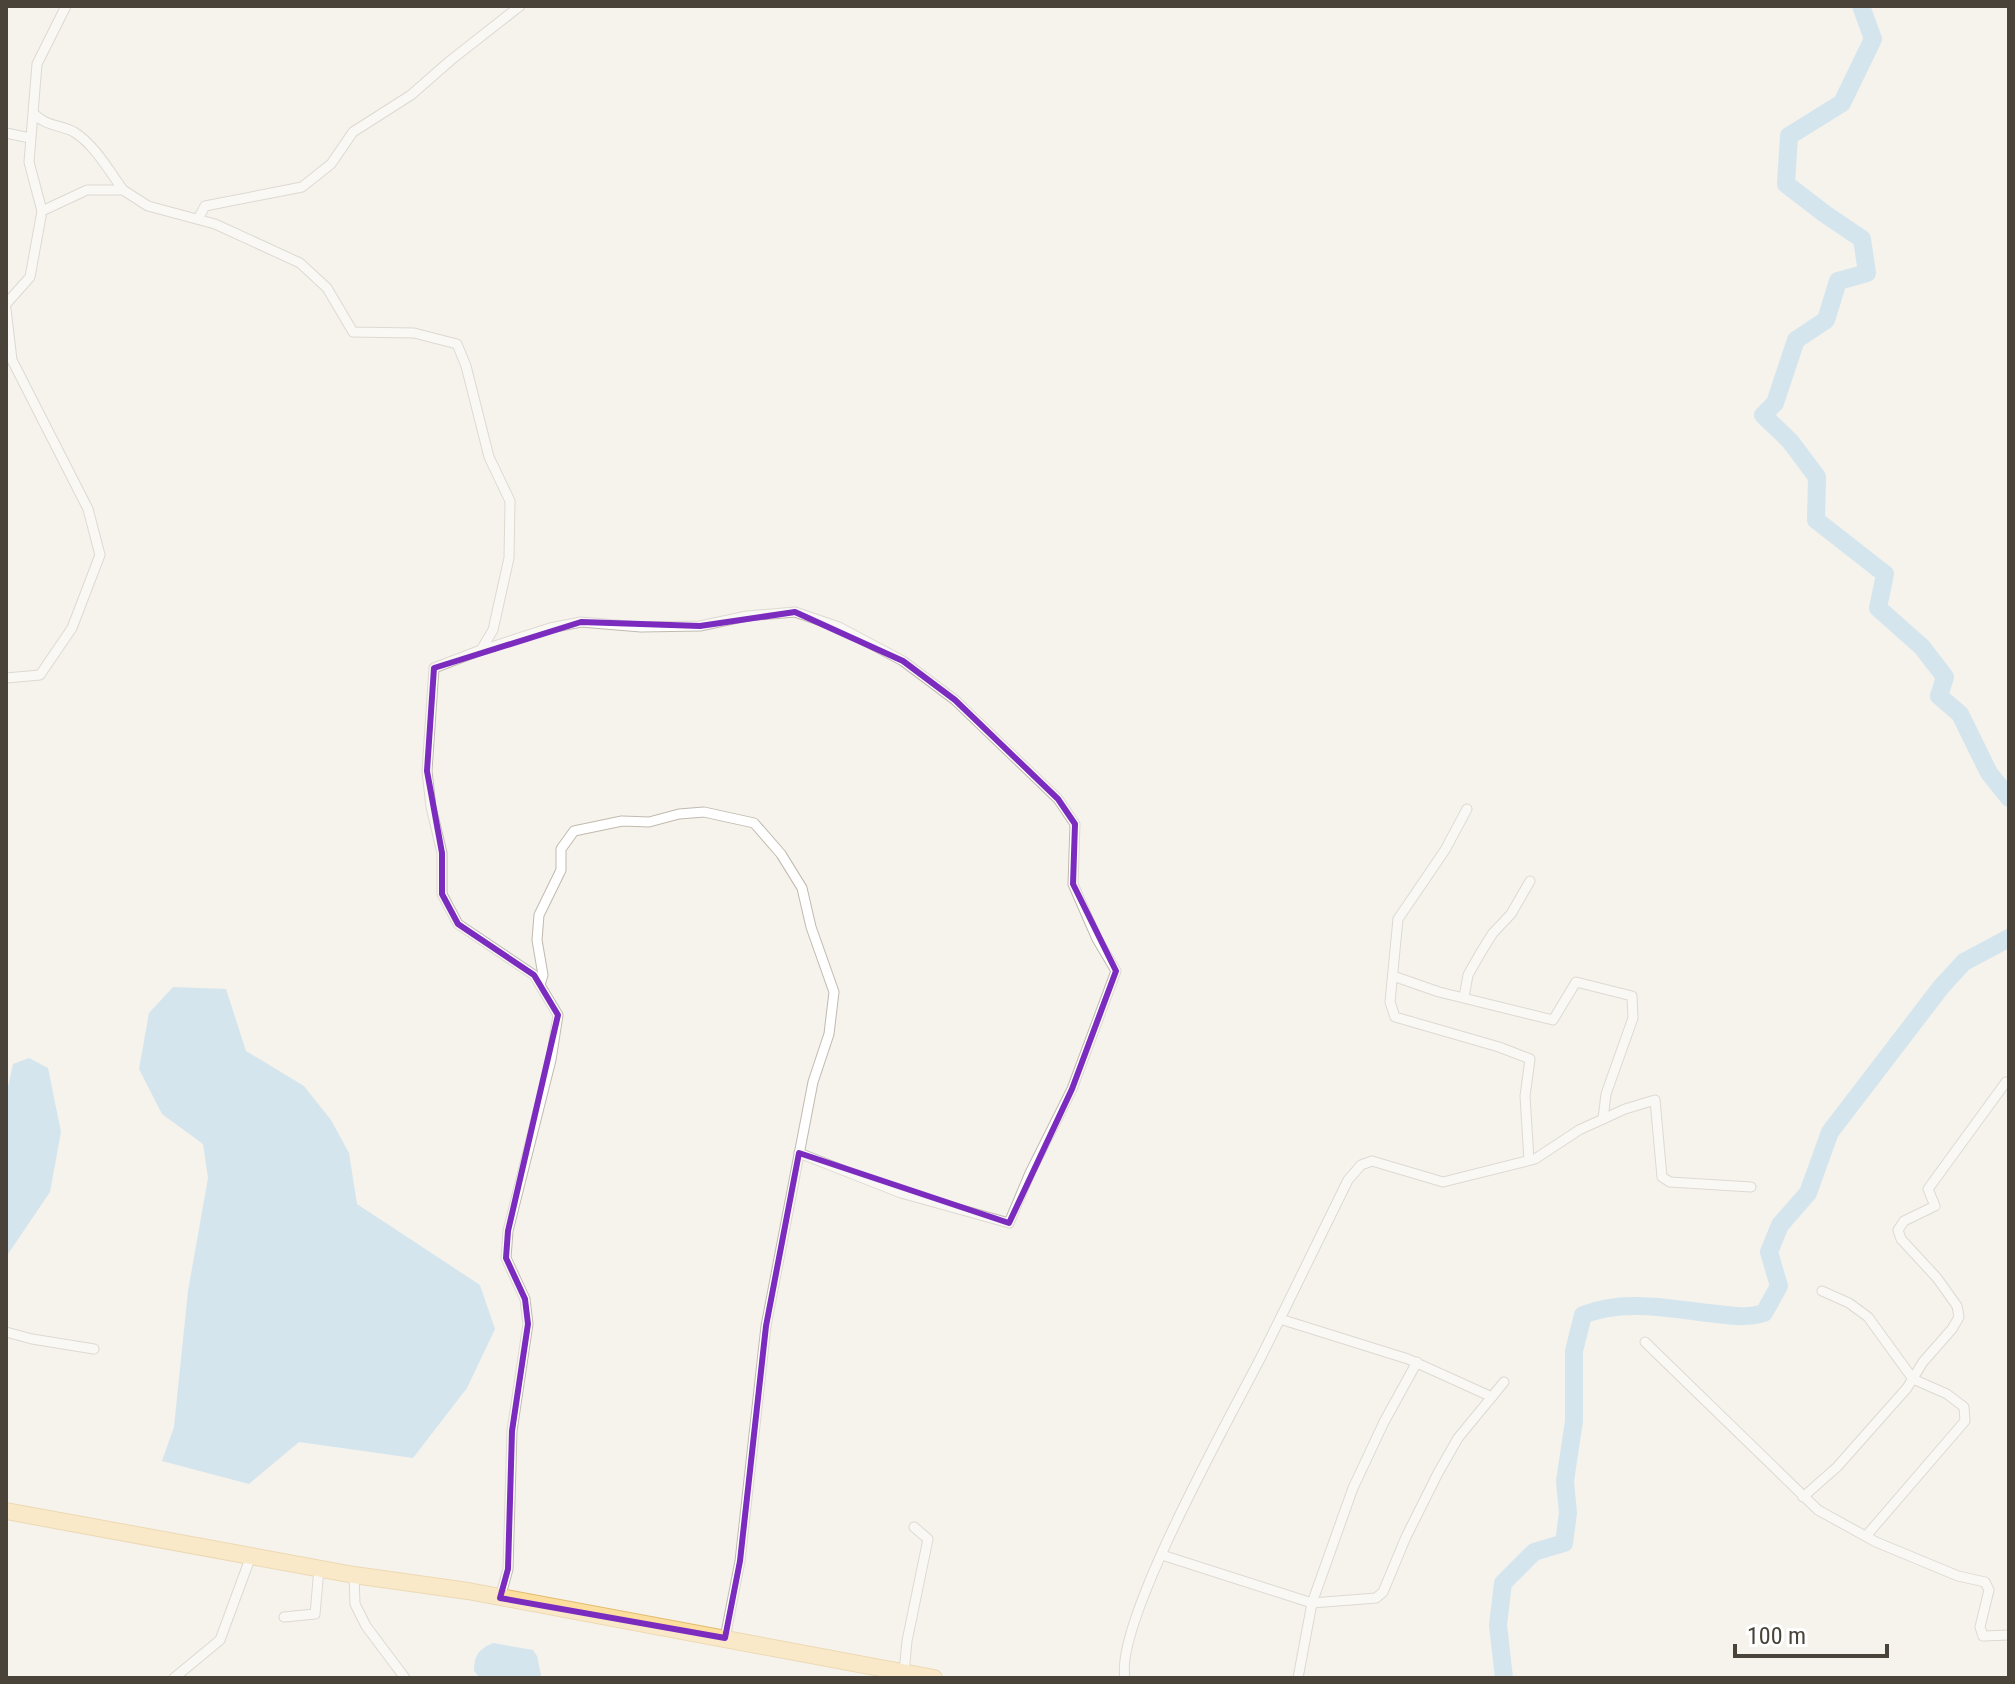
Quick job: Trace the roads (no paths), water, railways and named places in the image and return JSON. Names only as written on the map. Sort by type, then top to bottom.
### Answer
[{"type":"main road","points":[[6,1511],[934,1678]]},
{"type":"street","points":[[6,678],[40,675],[72,628],[100,555],[88,509],[12,360],[6,306],[30,277],[42,211],[29,162],[37,64],[66,6]]},
{"type":"street","points":[[198,219],[205,206],[302,187],[331,164],[353,132],[411,95],[520,6]]},
{"type":"street","points":[[34,114],[41,121],[75,132],[97,154],[123,190],[148,206],[198,219],[300,263],[327,288],[353,332],[414,333],[457,344],[466,366],[489,457],[510,501],[509,558],[503,594],[493,630],[481,650]]},
{"type":"street","points":[[6,133],[30,138]]},
{"type":"street","points":[[42,211],[87,190],[123,190]]},
{"type":"street","points":[[500,1598],[508,1569],[512,1431],[528,1324],[525,1299],[506,1258],[508,1231],[551,1060],[558,1015],[534,975],[458,924],[442,894],[442,853],[431,807],[427,771],[434,668],[550,628],[581,622],[641,627],[700,626],[747,616],[795,612],[839,627],[903,661],[955,700],[1058,799],[1075,824],[1073,884],[1097,939],[1116,971],[1072,1089],[1009,1223],[901,1193],[799,1153]]},
{"type":"street","points":[[1467,809],[1445,850],[1398,919],[1390,1002],[1395,1017],[1530,1059],[1525,1096],[1529,1160]]},
{"type":"street","points":[[540,985],[543,975],[537,940],[539,915],[561,870],[561,849],[574,831],[622,821],[649,822],[679,814],[704,812],[754,823],[781,854],[802,888],[811,927],[834,992],[829,1034],[813,1082],[766,1326],[740,1561],[725,1638]]},
{"type":"street","points":[[1464,997],[1468,975],[1481,952],[1511,914],[1530,881]]},
{"type":"street","points":[[1393,976],[1553,1020],[1576,982],[1632,996],[1633,1018],[1606,1094],[1603,1119]]},
{"type":"street","points":[[1803,1497],[1837,1467],[1913,1379],[1959,1317],[1957,1306],[1937,1278],[1901,1239],[1898,1230],[1904,1221],[1935,1206],[1928,1189],[2006,1082]]},
{"type":"street","points":[[1125,1678],[1128,1640],[1162,1555],[1348,1180],[1361,1165],[1372,1161],[1443,1182],[1529,1160],[1579,1130],[1655,1100],[1662,1177],[1670,1182],[1751,1187]]},
{"type":"street","points":[[1822,1291],[1849,1303],[1868,1317],[1913,1379],[1947,1394],[1964,1407],[1965,1421],[1866,1536]]},
{"type":"street","points":[[1280,1319],[1417,1362],[1492,1397]]},
{"type":"street","points":[[6,1332],[94,1349]]},
{"type":"street","points":[[1645,1342],[1818,1510],[1866,1536],[1958,1576],[1985,1582],[1989,1590],[1980,1627],[1983,1636],[2009,1635]]},
{"type":"street","points":[[1298,1678],[1312,1603],[1353,1488],[1417,1362]]},
{"type":"street","points":[[1162,1555],[1312,1603],[1376,1598],[1383,1592],[1438,1473],[1458,1438],[1504,1382]]},
{"type":"street","points":[[904,1673],[907,1641],[928,1539],[914,1527]]},
{"type":"street","points":[[174,1678],[220,1640],[251,1556]]},
{"type":"street","points":[[284,1617],[315,1614],[319,1569]]},
{"type":"street","points":[[354,1575],[355,1604],[366,1626],[405,1678]]},
{"type":"water","points":[[173,987],[226,989],[246,1051],[304,1086],[331,1120],[349,1153],[357,1204],[480,1285],[495,1329],[467,1388],[413,1458],[299,1442],[249,1484],[162,1461],[174,1427],[188,1291],[208,1178],[203,1144],[162,1114],[139,1069],[149,1013]]},
{"type":"water","points":[[29,1058],[48,1068],[61,1132],[50,1192],[6,1257],[6,1096],[13,1064]]},
{"type":"water","points":[[493,1643],[533,1650],[537,1656],[539,1678],[480,1678],[474,1671],[476,1657]]},
{"type":"waterway","points":[[1861,6],[1873,39],[1842,103],[1789,136],[1786,184],[1862,239],[1867,273],[1838,281],[1826,320],[1796,340],[1775,403],[1763,415],[1790,441],[1817,477],[1816,520],[1885,574],[1878,608],[1922,647],[1945,677],[1939,696],[1960,714],[1989,773],[2009,798]]},
{"type":"waterway","points":[[1504,1678],[1498,1625],[1503,1583],[1534,1552],[1564,1543],[1568,1513],[1565,1481],[1574,1421],[1574,1351],[1583,1315],[1629,1306],[1736,1316],[1764,1313],[1779,1286],[1769,1252],[1780,1225],[1808,1193],[1830,1132],[1941,987],[1964,962],[2009,938]]}]
